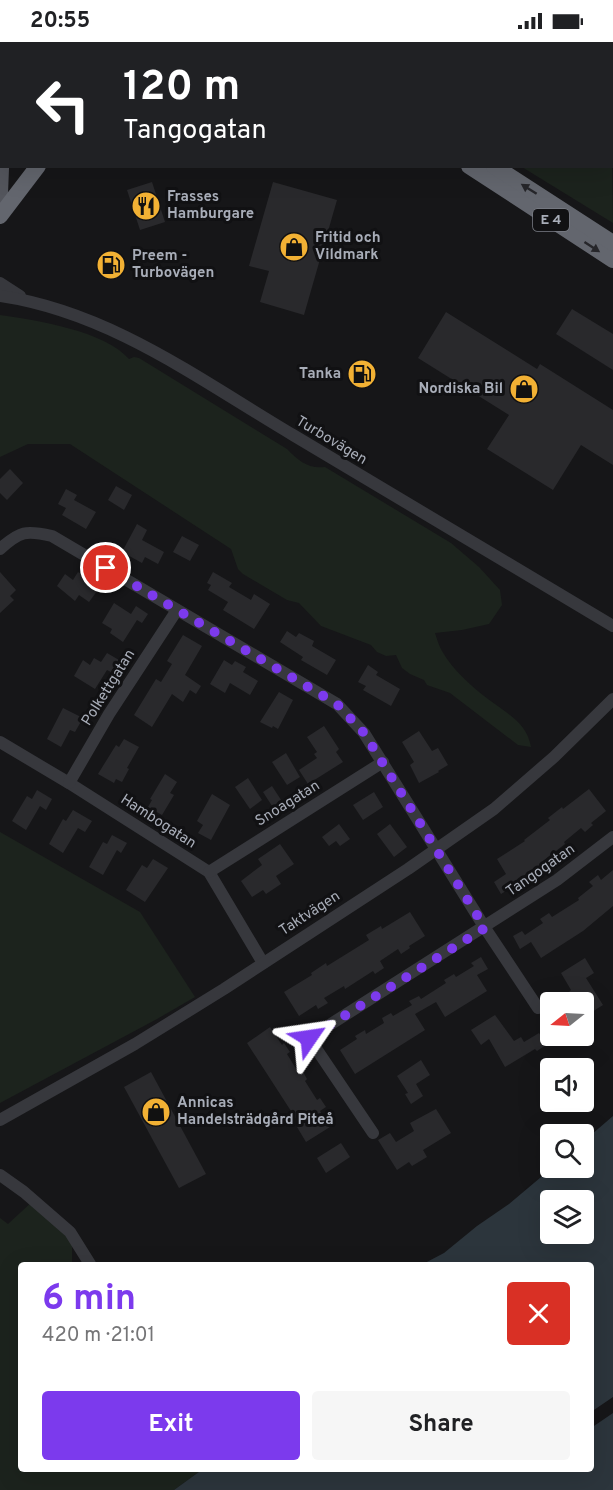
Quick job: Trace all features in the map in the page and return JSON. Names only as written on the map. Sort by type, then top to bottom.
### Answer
[{"type":"highway","points":[[0,216],[36,168]]},
{"type":"highway","name":"E 4","points":[[474,168],[492,173],[613,243]]},
{"type":"highway","name":"E 4","points":[[492,173],[613,260]]},
{"type":"main road","points":[[0,179],[0,206]]},
{"type":"street","name":"Turbovägen","points":[[0,283],[26,300]]},
{"type":"street","name":"Turbovägen","points":[[0,296],[26,300],[62,310],[155,350],[287,432],[613,626]]},
{"type":"street","points":[[0,549],[15,536],[31,531],[52,536],[337,704],[364,733],[485,928],[538,1008]]},
{"type":"street","name":"Polkettgatan","points":[[69,783],[109,714],[177,610]]},
{"type":"street","name":"Taktvägen","points":[[0,1120],[135,1044],[437,849],[494,809],[554,757],[613,699]]},
{"type":"street","name":"Hambogatan","points":[[0,742],[209,872],[263,963]]},
{"type":"street","name":"Snoagatan","points":[[209,872],[383,762]]},
{"type":"street","name":"Tangogatan","points":[[373,1133],[309,1038],[485,928],[557,880],[613,837]]},
{"type":"street","points":[[0,1175],[24,1192],[70,1232],[89,1262]]},
{"type":"shaded area","points":[[524,168],[612,168],[613,223]]},
{"type":"shaded area","points":[[0,315],[69,328],[104,341],[129,359],[139,358],[287,449],[304,463],[314,467],[325,467],[451,543],[479,567],[500,590],[502,605],[489,624],[435,633],[439,645],[446,658],[463,677],[520,725],[529,738],[531,747],[518,745],[450,693],[427,685],[424,680],[410,674],[402,668],[396,655],[386,656],[377,652],[371,645],[321,626],[299,603],[287,600],[243,574],[238,569],[231,549],[70,444],[28,444],[0,457]]},
{"type":"shaded area","points":[[0,832],[140,912],[195,997],[0,1103]]},
{"type":"shaded area","points":[[613,1116],[613,1397],[594,1410],[594,1262],[427,1262],[444,1253],[540,1178],[594,1178],[594,1132]]},
{"type":"shaded area","points":[[33,1201],[72,1238],[72,1262],[18,1262],[18,1472],[199,1472],[174,1490],[0,1490],[0,1218],[8,1224]]},
{"type":"shaded area","points":[[613,1413],[613,1490],[174,1490],[199,1472],[594,1472],[594,1426]]},
{"type":"building","name":"Frasses Hamburgare","points":[[152,182],[165,222],[140,230],[127,190]]},
{"type":"building","name":"Fritid och Vildmark","points":[[273,182],[337,200],[304,315],[260,302],[269,271],[249,266]]},
{"type":"building","name":"Preem - Turbovägen","points":[[109,255],[122,263],[114,276],[101,267]]},
{"type":"building","points":[[572,309],[613,334],[613,370],[556,334]]},
{"type":"building","name":"Nordiska Bil","points":[[446,312],[537,369],[540,364],[613,410],[613,465],[581,445],[553,490],[487,449],[509,415],[418,358]]},
{"type":"building","name":"Tanka","points":[[355,362],[376,375],[370,386],[348,372]]},
{"type":"building","points":[[10,469],[23,483],[7,500],[0,493],[0,479]]},
{"type":"building","points":[[116,486],[132,495],[124,510],[108,500]]},
{"type":"building","points":[[66,489],[77,495],[74,500],[96,512],[86,529],[62,515],[66,508],[58,504]]},
{"type":"building","points":[[137,524],[147,530],[142,540],[164,552],[158,564],[145,557],[142,563],[122,552]]},
{"type":"building","points":[[182,536],[199,545],[190,561],[173,552]]},
{"type":"building","points":[[0,572],[16,590],[10,596],[14,600],[0,613]]},
{"type":"building","points":[[78,572],[100,587],[89,602],[79,595],[75,601],[57,586],[65,574],[73,580]]},
{"type":"building","points":[[213,572],[232,583],[229,587],[251,600],[254,594],[270,604],[254,629],[223,610],[228,602],[208,590],[211,585],[207,583]]},
{"type":"building","points":[[114,603],[131,614],[136,606],[148,614],[142,623],[137,620],[123,642],[110,633],[112,629],[102,623]]},
{"type":"building","points":[[287,631],[296,637],[299,633],[314,641],[312,646],[336,660],[327,675],[301,660],[303,657],[280,642]]},
{"type":"building","points":[[183,635],[202,646],[185,675],[201,686],[196,694],[190,690],[183,702],[172,694],[152,727],[134,715],[156,679],[161,682],[172,664],[167,661]]},
{"type":"building","points":[[107,653],[119,660],[111,672],[107,670],[95,689],[74,676],[83,660],[90,665],[94,658],[101,662]]},
{"type":"building","points":[[224,660],[232,665],[235,661],[246,667],[243,672],[258,681],[250,695],[230,683],[225,693],[210,684]]},
{"type":"building","points":[[368,665],[378,672],[376,675],[400,689],[391,706],[363,690],[366,686],[358,682]]},
{"type":"building","points":[[279,692],[293,700],[278,729],[260,722]]},
{"type":"building","points":[[63,708],[83,718],[75,732],[70,730],[61,747],[47,739]]},
{"type":"building","points":[[324,726],[339,749],[336,752],[343,762],[308,784],[299,770],[317,758],[314,754],[317,752],[307,737]]},
{"type":"building","points":[[419,731],[432,751],[438,748],[448,765],[419,783],[410,765],[414,762],[402,742]]},
{"type":"building","points":[[124,739],[139,747],[122,782],[116,779],[114,783],[98,774],[116,745],[119,747]]},
{"type":"building","points":[[286,753],[300,777],[287,785],[272,762]]},
{"type":"building","points":[[165,774],[177,782],[170,793],[174,795],[162,815],[148,807],[152,800],[150,799]]},
{"type":"building","points":[[248,778],[262,800],[250,809],[235,787]]},
{"type":"building","points":[[272,786],[283,803],[274,809],[263,792]]},
{"type":"building","points":[[589,789],[606,811],[591,823],[593,825],[585,832],[581,828],[564,842],[565,844],[539,864],[541,867],[533,874],[531,871],[509,885],[511,888],[501,894],[494,882],[506,874],[497,859],[525,841],[550,820],[548,818]]},
{"type":"building","points":[[37,790],[52,799],[46,810],[40,806],[26,830],[12,821],[27,796],[32,799]]},
{"type":"building","points":[[374,792],[383,807],[363,820],[353,805]]},
{"type":"building","points":[[212,794],[230,805],[211,840],[198,833],[203,825],[197,821]]},
{"type":"building","points":[[73,810],[92,821],[85,832],[78,828],[63,853],[49,844],[63,819],[66,821]]},
{"type":"building","points":[[339,824],[350,839],[340,846],[336,841],[329,846],[322,837]]},
{"type":"building","points":[[390,824],[407,847],[394,857],[377,834]]},
{"type":"building","points":[[112,835],[127,843],[121,853],[117,850],[103,875],[89,867],[103,842],[107,844]]},
{"type":"building","points":[[280,844],[294,864],[276,876],[281,884],[266,894],[263,890],[252,897],[241,881],[262,865],[258,859]]},
{"type":"building","points":[[153,859],[168,868],[145,902],[126,890],[142,865],[147,868]]},
{"type":"building","points":[[613,870],[613,906],[583,931],[541,958],[531,942],[520,949],[513,936],[522,931],[525,935],[543,923],[540,919],[549,913],[552,917],[579,900],[578,898],[593,886],[589,882],[598,875],[601,880]]},
{"type":"building","points":[[410,912],[425,936],[401,954],[398,949],[380,961],[384,968],[375,974],[373,971],[345,989],[344,986],[324,998],[328,1003],[318,1009],[316,1005],[299,1016],[284,992],[312,975],[311,973],[326,963],[327,966],[369,940],[366,935],[381,926],[382,929]]},
{"type":"building","points":[[481,957],[488,969],[477,975],[487,991],[445,1017],[436,1002],[415,1014],[425,1030],[355,1074],[340,1050],[357,1039],[355,1036],[365,1030],[366,1034],[384,1023],[382,1018],[391,1013],[393,1016],[412,1005],[409,1001],[419,996],[421,999],[446,983],[444,980],[454,974],[456,977],[474,966],[471,963]]},
{"type":"building","points":[[585,958],[594,973],[586,978],[603,1005],[594,1011],[594,992],[569,992],[571,990],[561,973]]},
{"type":"building","points":[[495,1015],[514,1041],[521,1037],[524,1042],[539,1033],[540,1046],[544,1046],[537,1051],[535,1049],[505,1067],[489,1039],[481,1045],[471,1030]]},
{"type":"building","points":[[270,1027],[282,1045],[284,1043],[290,1052],[287,1054],[298,1072],[302,1070],[307,1079],[305,1081],[317,1100],[320,1098],[326,1107],[320,1111],[330,1127],[306,1142],[297,1127],[300,1125],[247,1043]]},
{"type":"building","points":[[421,1060],[430,1075],[416,1084],[423,1096],[411,1104],[405,1094],[408,1093],[397,1076]]},
{"type":"building","name":"Annicas Handelsträdgård Piteå","points":[[151,1072],[206,1174],[179,1188],[124,1087]]},
{"type":"building","points":[[436,1109],[451,1133],[423,1150],[427,1157],[412,1166],[409,1162],[397,1170],[378,1140],[390,1133],[396,1142],[414,1131],[410,1123]]},
{"type":"building","points":[[341,1143],[350,1157],[326,1173],[317,1158]]},
{"type":"place","name":"Frasses Hamburgare","points":[[146,206]]},
{"type":"place","name":"Fritid och Vildmark","points":[[294,247]]},
{"type":"place","name":"Preem - Turbovägen","points":[[111,265]]},
{"type":"place","name":"Tanka","points":[[362,374]]},
{"type":"place","name":"Nordiska Bil","points":[[524,389]]},
{"type":"place","name":"Annicas Handelsträdgård Piteå","points":[[156,1112]]},
{"type":"route","points":[[106,568],[337,704],[364,733],[485,928],[309,1038]]}]
